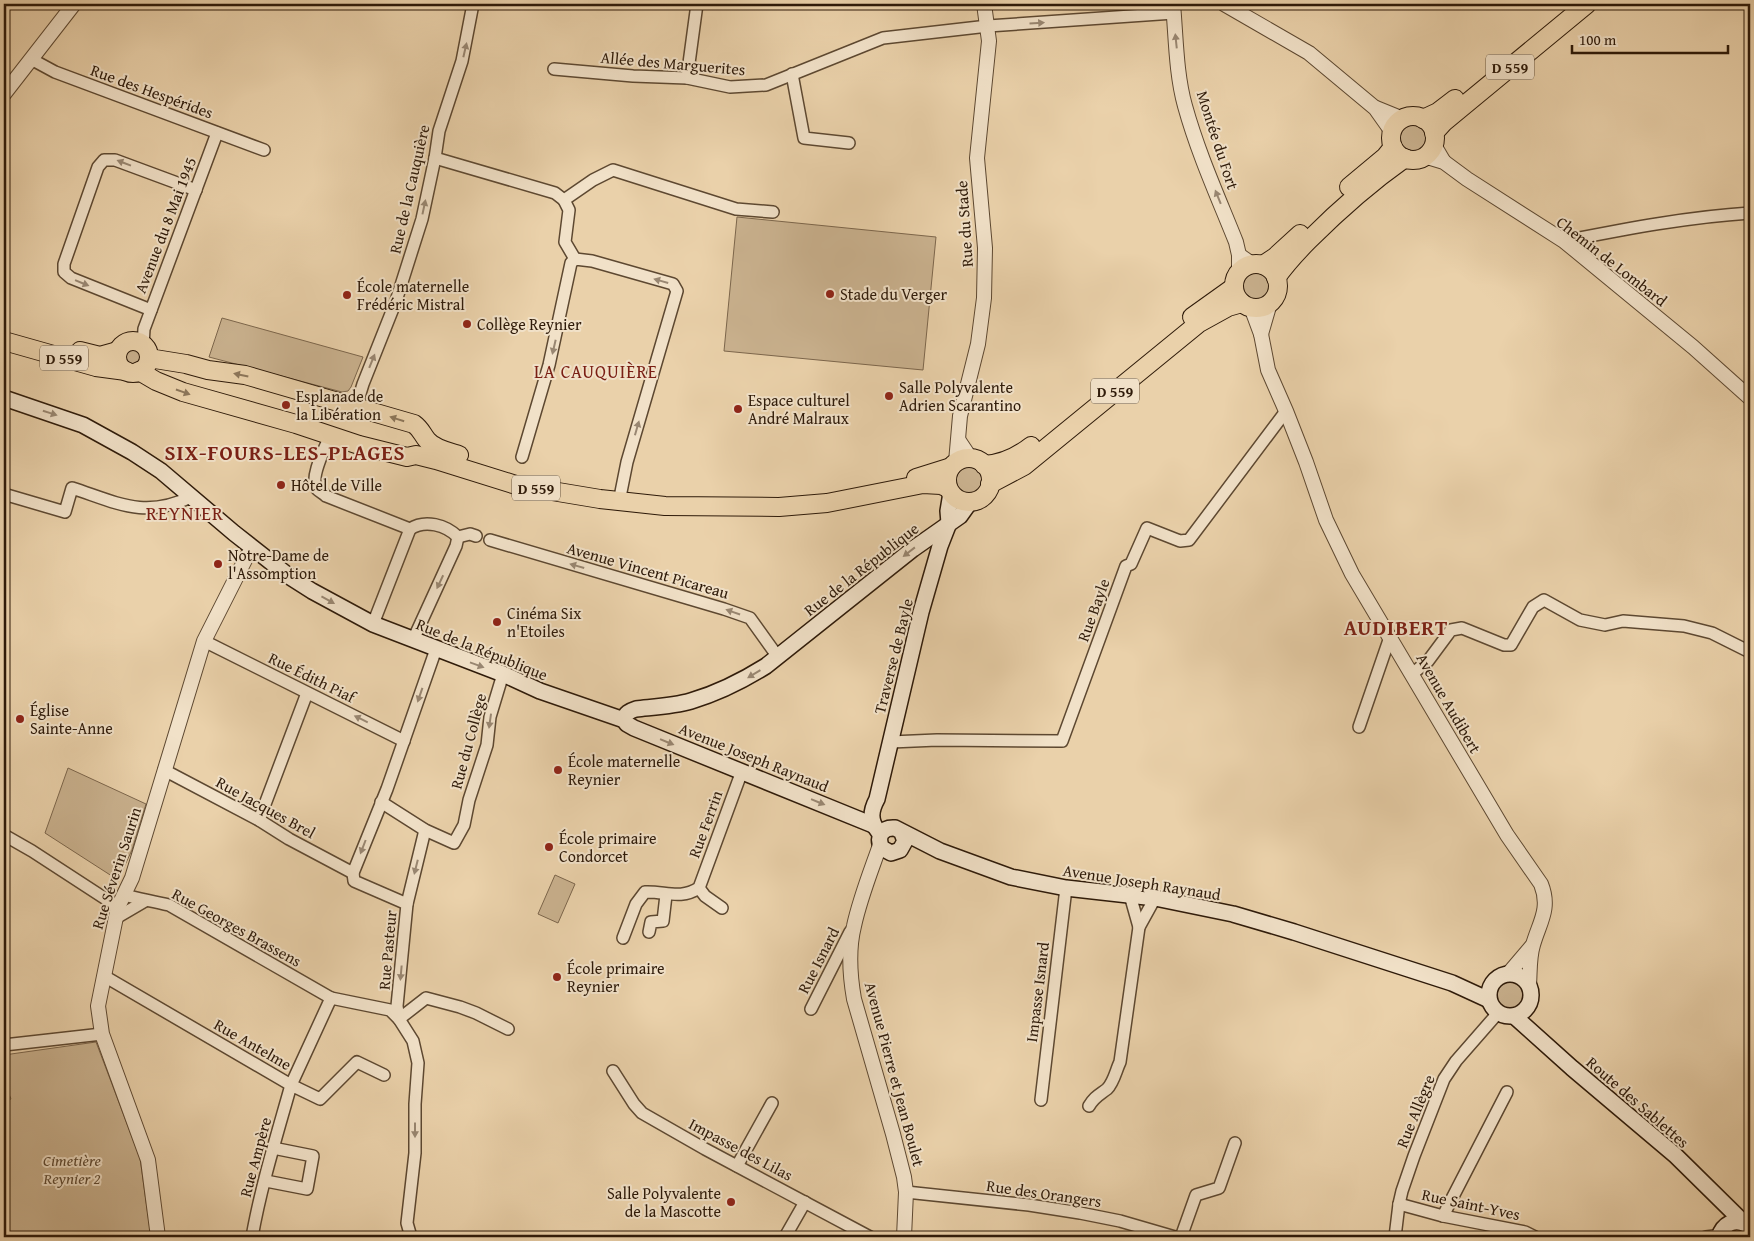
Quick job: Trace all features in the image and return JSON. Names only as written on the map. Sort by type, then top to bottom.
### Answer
[{"type":"main road","points":[[1423,119],[1438,112],[1463,94],[1571,4]]},
{"type":"main road","name":"D 559","points":[[1431,145],[1444,122],[1587,4]]},
{"type":"main road","points":[[1276,278],[1322,227],[1354,198],[1398,139],[1410,116],[1423,119],[1432,127],[1431,145],[1418,159],[1398,139]]},
{"type":"main road","name":"D 559","points":[[4,330],[100,356],[118,351],[124,344],[139,352],[208,370],[245,376],[356,407],[414,424],[422,431],[431,444],[441,449],[517,474],[622,483],[678,498],[777,499],[850,491],[930,475],[965,463],[1001,463],[1022,454],[1245,274],[1276,257],[1384,157],[1398,139]]},
{"type":"main road","points":[[1271,270],[1276,278],[1277,291],[1270,303],[1261,307],[1245,274],[1271,270]]},
{"type":"main road","name":"D 559","points":[[990,484],[1024,466],[1199,322],[1228,307],[1245,274]]},
{"type":"main road","name":"D 559","points":[[4,341],[96,367],[139,352]]},
{"type":"main road","name":"D 559","points":[[139,352],[156,381],[183,392],[330,436],[407,457],[416,455],[516,485],[600,499],[665,506],[779,507],[827,503],[923,484],[941,485],[950,490]]},
{"type":"main road","name":"Rue de la République","points":[[4,398],[67,418],[104,435],[161,471],[254,549],[298,582],[373,624],[503,674],[540,691],[624,720],[629,711],[689,702],[716,693],[742,681],[778,657],[913,549],[949,523]]},
{"type":"main road","points":[[416,455],[423,448],[426,439]]},
{"type":"main road","points":[[965,463],[988,470],[990,484],[984,496],[970,502],[960,500],[950,490],[947,477],[965,463]]},
{"type":"main road","name":"Traverse de Bayle","points":[[889,838],[877,799],[921,612],[940,546],[949,523],[950,490]]},
{"type":"main road","name":"Traverse de Bayle","points":[[949,523],[960,516],[970,502]]},
{"type":"main road","name":"Avenue Joseph Raynaud","points":[[624,720],[634,728],[742,771],[889,838],[940,851],[1011,877],[1066,888],[1155,898],[1233,914],[1452,983],[1493,1006]]},
{"type":"main road","points":[[1529,1006],[1520,1014],[1514,1016],[1502,1015],[1493,1006],[1488,993],[1490,986],[1495,980],[1509,973],[1521,976],[1529,985],[1531,999],[1529,1006],[1536,1035]]},
{"type":"main road","name":"Avenue Joseph Raynaud","points":[[1452,983],[1495,980]]},
{"type":"main road","name":"Route des Sablettes","points":[[1514,1016],[1675,1155],[1746,1225]]},
{"type":"main road","name":"Route des Sablettes","points":[[1716,1197],[1722,1232]]},
{"type":"main road","points":[[1722,1232],[1733,1222],[1746,1225]]},
{"type":"street","points":[[4,94],[74,4]]},
{"type":"street","name":"Rue de la Cauquière","points":[[356,407],[363,384],[396,301],[422,219],[442,115],[462,61],[473,4]]},
{"type":"street","points":[[687,78],[697,4]]},
{"type":"street","name":"Rue du Stade","points":[[965,463],[959,441],[960,416],[978,344],[984,298],[985,248],[977,158],[990,41],[984,4]]},
{"type":"street","points":[[1224,4],[1309,53],[1375,108],[1398,139]]},
{"type":"street","name":"Allée des Marguerites","points":[[554,69],[633,76],[687,78],[730,87],[766,85],[883,38],[1173,9]]},
{"type":"street","name":"Montée du Fort","points":[[1173,9],[1179,71],[1185,105],[1200,155],[1245,274]]},
{"type":"street","name":"Rue des Hespérides","points":[[31,59],[55,72],[264,150]]},
{"type":"street","points":[[792,74],[804,138],[849,144]]},
{"type":"street","name":"Avenue du 8 Mai 1945","points":[[139,352],[151,310],[217,133]]},
{"type":"street","name":"Chemin de Lombard","points":[[1431,145],[1444,162],[1564,241],[1693,346],[1750,398]]},
{"type":"street","points":[[435,158],[555,193],[564,200],[568,210],[566,242],[574,259]]},
{"type":"street","points":[[151,310],[70,278],[64,272],[64,264],[98,167],[104,160],[115,160],[196,190]]},
{"type":"street","points":[[564,200],[593,180],[612,170],[736,209],[773,212]]},
{"type":"street","points":[[1564,241],[1657,223],[1750,212]]},
{"type":"street","points":[[522,457],[549,365],[571,263],[574,259]]},
{"type":"street","points":[[574,259],[592,261],[672,284],[677,291],[622,483]]},
{"type":"street","name":"Avenue Audibert","points":[[1245,274],[1261,334],[1268,370],[1286,411],[1326,520],[1352,574],[1507,835],[1541,884],[1545,908],[1543,919],[1532,946],[1529,985]]},
{"type":"street","name":"Avenue Audibert","points":[[1261,334],[1270,303]]},
{"type":"street","name":"Rue Bayle","points":[[891,742],[937,740],[1062,741],[1126,566],[1131,564],[1147,528],[1180,541],[1189,540],[1286,411]]},
{"type":"street","points":[[330,436],[315,473],[314,480],[317,488],[326,496],[410,529]]},
{"type":"street","points":[[7,495],[65,512],[72,488],[136,508],[163,507],[191,497]]},
{"type":"street","points":[[373,624],[410,529],[426,524],[435,525],[452,531],[458,537]]},
{"type":"street","points":[[458,537],[473,535]]},
{"type":"street","points":[[413,640],[456,546],[458,537]]},
{"type":"street","name":"Avenue Vincent Picareau","points":[[490,540],[750,618],[778,657]]},
{"type":"street","name":"Rue Séverin Saurin","points":[[158,1237],[148,1160],[102,1034],[98,1006],[119,907],[132,878],[204,641],[247,556],[254,549]]},
{"type":"street","points":[[1412,674],[1428,661],[1451,630],[1462,628],[1504,646],[1511,645],[1533,607],[1544,600],[1580,620],[1605,625],[1623,621],[1684,626],[1712,633],[1750,652]]},
{"type":"street","points":[[1358,727],[1390,637]]},
{"type":"street","name":"Rue Édith Piaf","points":[[204,641],[404,741]]},
{"type":"street","points":[[353,873],[404,741],[436,649]]},
{"type":"street","name":"Rue du Collège","points":[[425,830],[454,843],[464,825],[469,800],[487,745],[490,717],[503,674]]},
{"type":"street","points":[[259,820],[307,693]]},
{"type":"street","name":"Rue Jacques Brel","points":[[164,770],[259,820],[289,839],[353,873]]},
{"type":"street","name":"Rue Ferrin","points":[[699,888],[742,771]]},
{"type":"street","points":[[381,802],[425,830],[407,904]]},
{"type":"street","name":"Rue Georges Brassens","points":[[4,835],[119,907],[145,901],[168,905],[331,998]]},
{"type":"street","name":"Avenue Pierre et Jean Boulet","points":[[889,838],[870,874],[854,926],[851,968],[854,999],[897,1149],[906,1192],[904,1232],[893,1237]]},
{"type":"street","name":"Rue Pasteur","points":[[353,873],[354,881],[407,904],[398,1006],[399,1019]]},
{"type":"street","points":[[623,938],[636,904],[645,892],[689,894],[699,888],[705,896],[722,908]]},
{"type":"street","name":"Impasse Isnard","points":[[1041,1100],[1066,888]]},
{"type":"street","points":[[649,932],[651,922],[663,921],[666,894]]},
{"type":"street","points":[[1130,895],[1139,927]]},
{"type":"street","points":[[1089,1106],[1094,1097],[1108,1088],[1120,1062],[1139,927],[1155,898]]},
{"type":"street","points":[[119,907],[145,901]]},
{"type":"street","name":"Rue Isnard","points":[[811,1009],[854,926]]},
{"type":"street","name":"Avenue Audibert","points":[[1509,973],[1532,946]]},
{"type":"street","name":"Rue Antelme","points":[[104,976],[291,1085],[331,998]]},
{"type":"street","points":[[331,998],[390,1010],[399,1019],[413,1041],[418,1063],[415,1104],[416,1153],[407,1223],[411,1237]]},
{"type":"street","points":[[399,1019],[426,998],[476,1013],[508,1029]]},
{"type":"street","name":"Rue Allègre","points":[[1395,1237],[1399,1204],[1414,1156],[1444,1079],[1493,1006]]},
{"type":"street","points":[[4,1045],[102,1034]]},
{"type":"street","points":[[291,1085],[320,1099],[357,1062],[384,1075]]},
{"type":"street","name":"Impasse des Lilas","points":[[613,1071],[642,1113],[870,1237]]},
{"type":"street","name":"Rue Ampère","points":[[252,1237],[273,1148],[291,1085]]},
{"type":"street","points":[[1443,1216],[1507,1092]]},
{"type":"street","points":[[737,1166],[772,1103]]},
{"type":"street","points":[[1180,1237],[1196,1195],[1219,1188],[1235,1143]]},
{"type":"street","points":[[266,1180],[307,1189],[314,1156],[273,1148]]},
{"type":"street","name":"Rue des Orangers","points":[[906,1192],[1029,1205],[1071,1212],[1120,1221],[1175,1237]]},
{"type":"street","points":[[785,1237],[805,1202]]},
{"type":"street","name":"Rue Saint-Yves","points":[[1399,1204],[1443,1216],[1525,1232],[1535,1237]]},
{"type":"street","points":[[1706,1237],[1722,1232]]},
{"type":"green space","points":[[1409,116],[1416,116],[1428,122],[1431,149],[1418,159],[1405,158],[1393,145],[1391,139],[1392,130],[1395,126]]},
{"type":"green space","name":"Stade du Verger","points":[[737,217],[936,237],[923,370],[724,351]]},
{"type":"green space","points":[[1245,267],[1271,270],[1278,290],[1274,298],[1268,303],[1256,308],[1238,299],[1236,281],[1238,275]]},
{"type":"green space","points":[[222,318],[363,357],[351,387],[348,391],[342,392],[209,357]]},
{"type":"green space","points":[[134,341],[146,348],[143,369],[119,365],[118,356],[120,349],[129,342]]},
{"type":"green space","points":[[971,459],[988,470],[991,480],[985,494],[979,499],[965,501],[957,497],[948,484],[947,479],[951,471],[961,460]]},
{"type":"green space","points":[[68,768],[146,804],[132,850],[118,880],[45,833]]},
{"type":"green space","points":[[555,875],[575,884],[558,923],[538,914]]},
{"type":"green space","points":[[1514,974],[1522,977],[1528,983],[1531,995],[1528,1007],[1522,1013],[1506,1016],[1498,1013],[1492,1007],[1489,991],[1492,983],[1498,977]]},
{"type":"green space","name":"Cimetière Reynier 2","points":[[96,1042],[140,1158],[151,1237],[4,1237],[4,1102],[11,1099],[4,1082],[4,1055]]},
{"type":"place","name":"Stade du Verger","points":[[830,294]]},
{"type":"place","name":"École maternelle Frédéric Mistral","points":[[347,295]]},
{"type":"place","name":"Collège Reynier","points":[[467,324]]},
{"type":"place","name":"Salle Polyvalente Adrien Scarantino","points":[[889,396]]},
{"type":"place","name":"Esplanade de la Libération","points":[[286,405]]},
{"type":"place","name":"Espace culturel André Malraux","points":[[738,409]]},
{"type":"place","name":"Hôtel de Ville","points":[[281,485]]},
{"type":"place","name":"Notre-Dame de l'Assomption","points":[[218,564]]},
{"type":"place","name":"Cinéma Six n'Etoiles","points":[[497,622]]},
{"type":"place","name":"Église Sainte-Anne","points":[[20,719]]},
{"type":"place","name":"École maternelle Reynier","points":[[558,770]]},
{"type":"place","name":"École primaire Condorcet","points":[[549,847]]},
{"type":"place","name":"École primaire Reynier","points":[[557,977]]},
{"type":"place","name":"Salle Polyvalente de la Mascotte","points":[[731,1202]]},
{"type":"district","name":"LA CAUQUIÈRE","points":[[596,371]]},
{"type":"district","name":"SIX-FOURS-LES-PLAGES","points":[[285,452]]},
{"type":"district","name":"REYNIER","points":[[185,513]]},
{"type":"district","name":"AUDIBERT","points":[[1396,627]]}]
